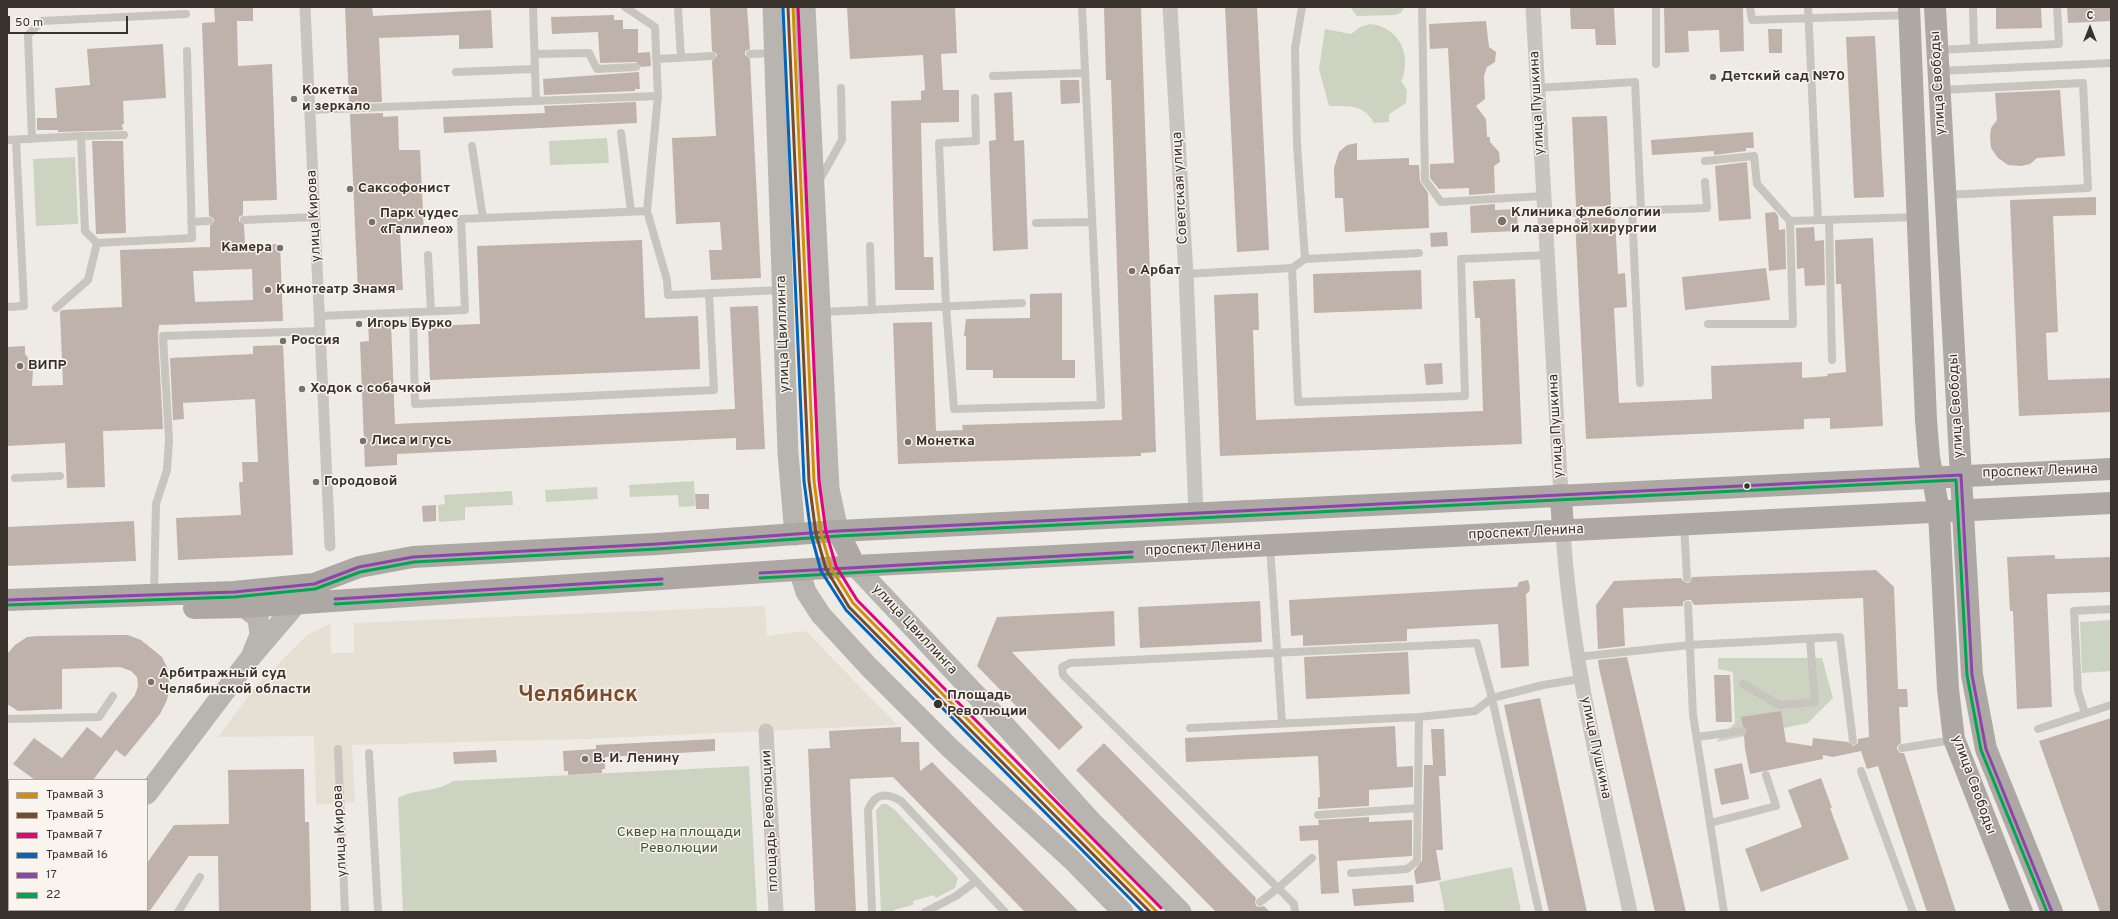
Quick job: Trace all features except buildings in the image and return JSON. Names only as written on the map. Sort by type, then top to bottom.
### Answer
[{"type":"main road","name":"улица Цвиллинга","points":[[773,7],[789,481],[799,570],[806,592],[821,615],[868,666],[950,748],[1072,860],[1123,912]]},
{"type":"main road","name":"улица Цвиллинга","points":[[805,7],[829,489],[838,531],[854,566],[1009,730],[1092,822],[1181,912]]},
{"type":"main road","name":"улица Свободы","points":[[1935,7],[1972,676],[1986,749],[2052,912]]},
{"type":"main road","name":"улица Свободы","points":[[1910,11],[1926,420],[1939,512],[1948,689],[1954,740],[2018,910]]},
{"type":"main road","name":"проспект Ленина","points":[[7,600],[234,592],[314,584],[360,567],[413,557],[795,535],[838,531],[1961,475],[2111,469]]},
{"type":"main road","name":"улица Пушкина","points":[[1561,495],[1563,531]]},
{"type":"main road","name":"проспект Ленина","points":[[7,614],[244,607],[298,602],[854,566],[2111,503]]},
{"type":"main road","points":[[148,793],[252,656],[314,584]]},
{"type":"main road","points":[[244,607],[258,618],[260,636],[252,656]]},
{"type":"street","name":"улица Кирова","points":[[305,7],[330,546]]},
{"type":"street","name":"Советская улица","points":[[1170,7],[1186,274],[1196,513]]},
{"type":"street","name":"улица Пушкина","points":[[1533,7],[1561,495]]},
{"type":"street","name":"улица Пушкина","points":[[1563,531],[1580,679],[1630,912]]},
{"type":"street","name":"площадь Революции","points":[[766,731],[776,912]]},
{"type":"lane","points":[[533,7],[536,101]]},
{"type":"lane","points":[[625,7],[655,27],[658,96],[647,211],[668,280],[668,295],[783,290]]},
{"type":"lane","points":[[975,98],[976,141],[938,143],[946,306],[954,409],[1101,405],[1082,7]]},
{"type":"lane","points":[[1302,7],[1295,48],[1297,146],[1305,259]]},
{"type":"lane","points":[[1422,7],[1425,180],[1441,202],[1543,196]]},
{"type":"lane","points":[[1656,7],[1656,64]]},
{"type":"lane","points":[[1750,7],[1752,20],[1809,20],[1910,11]]},
{"type":"lane","points":[[1808,7],[1818,220]]},
{"type":"lane","points":[[1973,7],[1974,48]]},
{"type":"lane","points":[[1939,70],[1974,48],[2059,44],[2057,7]]},
{"type":"lane","points":[[678,8],[681,58]]},
{"type":"lane","points":[[32,139],[28,35],[42,21],[186,14]]},
{"type":"lane","points":[[81,136],[85,231],[97,243],[192,238],[187,51]]},
{"type":"lane","points":[[535,54],[589,53],[597,69],[636,66]]},
{"type":"lane","points":[[750,54],[775,53]]},
{"type":"lane","points":[[656,59],[712,56]]},
{"type":"lane","points":[[1939,70],[2111,62]]},
{"type":"lane","points":[[456,72],[535,70]]},
{"type":"lane","points":[[1939,70],[2083,82],[2088,188],[1946,195]]},
{"type":"lane","points":[[993,76],[1085,73]]},
{"type":"lane","points":[[1538,88],[1635,82],[1641,210]]},
{"type":"lane","points":[[814,191],[842,140],[841,88]]},
{"type":"lane","points":[[310,110],[658,96]]},
{"type":"lane","points":[[621,133],[630,211]]},
{"type":"lane","points":[[7,140],[124,135]]},
{"type":"lane","points":[[7,307],[24,306],[16,140]]},
{"type":"lane","points":[[472,146],[482,218]]},
{"type":"lane","points":[[1705,161],[1754,156],[1757,184],[1790,221],[1793,324],[1708,324]]},
{"type":"lane","points":[[1544,214],[1707,208],[1706,182]]},
{"type":"lane","points":[[1632,210],[1640,383]]},
{"type":"lane","points":[[320,316],[465,310],[461,219],[647,211]]},
{"type":"lane","points":[[244,220],[315,217]]},
{"type":"lane","points":[[1790,221],[1918,217]]},
{"type":"lane","points":[[1829,220],[1832,360]]},
{"type":"lane","points":[[192,222],[209,221]]},
{"type":"lane","points":[[1036,223],[1092,222]]},
{"type":"lane","points":[[56,308],[88,280],[97,243]]},
{"type":"lane","points":[[870,246],[872,310]]},
{"type":"lane","points":[[1186,274],[1292,268],[1305,259],[1419,253]]},
{"type":"lane","points":[[428,255],[431,311]]},
{"type":"lane","points":[[1292,268],[1298,402],[1465,396],[1461,259],[1547,255]]},
{"type":"lane","points":[[413,312],[416,404],[714,390],[709,293]]},
{"type":"lane","points":[[819,312],[1022,303]]},
{"type":"lane","points":[[154,595],[156,504],[167,470],[169,440],[163,336],[320,331]]},
{"type":"lane","points":[[15,478],[60,476]]},
{"type":"lane","points":[[1684,524],[1687,578]]},
{"type":"lane","points":[[1270,545],[1282,723]]},
{"type":"lane","points":[[1688,605],[1693,716],[1724,912]]},
{"type":"lane","points":[[2085,713],[2078,692],[2074,611],[2111,609]]},
{"type":"lane","points":[[1578,657],[1690,645],[1840,637],[1853,741]]},
{"type":"lane","points":[[1743,684],[1779,705],[1815,702],[1810,639]]},
{"type":"lane","points":[[1295,912],[1294,904],[1064,676],[1062,667],[1070,663],[1478,643],[1492,698],[1539,912]]},
{"type":"lane","points":[[1190,728],[1419,717],[1475,711],[1492,698],[1543,685],[1580,679]]},
{"type":"lane","points":[[7,720],[99,717],[113,696]]},
{"type":"lane","points":[[2038,729],[2111,705]]},
{"type":"lane","points":[[1351,873],[1407,869],[1417,861],[1419,717]]},
{"type":"lane","points":[[1697,737],[1742,731]]},
{"type":"lane","points":[[1902,748],[1954,740]]},
{"type":"lane","name":"улица Кирова","points":[[338,749],[345,912]]},
{"type":"lane","points":[[369,753],[378,912]]},
{"type":"lane","points":[[1861,771],[1913,912]]},
{"type":"lane","points":[[1710,823],[1776,806],[1766,775]]},
{"type":"lane","points":[[872,912],[868,810],[872,800],[881,795],[891,795],[901,801],[1006,912]]},
{"type":"lane","points":[[1318,815],[1418,808]]},
{"type":"lane","points":[[1260,902],[1312,858]]},
{"type":"lane","points":[[178,912],[200,877]]},
{"type":"lane","points":[[926,912],[956,896],[976,881]]},
{"type":"green space","points":[[1350,7],[1404,7],[1401,13],[1395,15],[1357,16]]},
{"type":"green space","points":[[1370,24],[1378,25],[1391,32],[1401,44],[1405,58],[1404,72],[1401,81],[1407,90],[1406,103],[1389,114],[1389,122],[1374,123],[1365,112],[1355,107],[1329,106],[1319,69],[1325,29],[1351,34],[1360,27]]},
{"type":"green space","points":[[607,138],[609,163],[550,165],[549,141]]},
{"type":"green space","points":[[75,157],[78,224],[36,226],[33,159]]},
{"type":"green space","points":[[694,481],[695,506],[679,507],[678,495],[630,497],[629,485]]},
{"type":"green space","points":[[597,487],[598,499],[546,502],[545,490]]},
{"type":"green space","points":[[512,491],[513,505],[465,507],[465,520],[439,522],[438,505],[445,504],[444,495]]},
{"type":"green space","points":[[2111,620],[2111,671],[2082,673],[2080,622]]},
{"type":"green space","points":[[1718,658],[1822,658],[1833,698],[1808,723],[1716,742],[1735,723],[1733,672],[1718,669]]},
{"type":"green space","name":"Сквер на площади Революции","points":[[749,766],[757,912],[403,912],[398,798],[405,795],[440,787],[453,781]]},
{"type":"green space","points":[[882,804],[887,804],[895,810],[958,878],[955,888],[936,898],[934,895],[913,901],[913,905],[894,910],[894,912],[881,912],[876,810]]},
{"type":"green space","points":[[1512,867],[1521,912],[1445,912],[1439,882]]},
{"type":"shaded area","points":[[765,606],[767,636],[806,631],[897,725],[584,739],[352,745],[355,802],[316,805],[314,736],[218,737],[255,687],[307,635],[331,623],[331,653],[354,653],[354,623]]},
{"type":"tram line","name":"16","points":[[783,7],[804,481],[811,534],[821,571],[846,610],[1143,912]]},
{"type":"tram line","name":"5","points":[[788,7],[809,481],[816,534],[826,569],[849,607],[1150,912]]},
{"type":"tram line","name":"3","points":[[793,7],[814,481],[821,533],[831,568],[853,603],[1157,912]]},
{"type":"tram line","name":"7","points":[[798,7],[819,481],[826,532],[836,566],[857,600],[1161,908]]},
{"type":"transit line","name":"17","points":[[7,600],[234,592],[314,584],[359,567],[413,557],[657,544],[838,531],[1961,475],[1972,675],[1986,749],[2052,912]]},
{"type":"transit line","name":"22","points":[[7,605],[234,597],[315,589],[360,572],[414,562],[657,549],[838,536],[1956,480],[1967,675],[1981,750],[2047,912]]},
{"type":"transit line","name":"17","points":[[760,573],[1132,552]]},
{"type":"transit line","name":"22","points":[[760,578],[1132,557]]},
{"type":"transit line","name":"17","points":[[335,599],[662,579]]},
{"type":"transit line","name":"22","points":[[335,604],[662,584]]},
{"type":"place","name":"Детский сад №70","points":[[1713,77]]},
{"type":"place","name":"Кокетка и зеркало","points":[[294,99]]},
{"type":"place","name":"Саксофонист","points":[[350,189]]},
{"type":"place","name":"Клиника флебологии и лазерной хирургии","points":[[1502,221]]},
{"type":"place","name":"Парк чудес «Галилео»","points":[[372,222]]},
{"type":"place","name":"Камера","points":[[280,248]]},
{"type":"place","name":"Арбат","points":[[1132,271]]},
{"type":"place","name":"Кинотеатр Знамя","points":[[268,290]]},
{"type":"place","name":"Игорь Бурко","points":[[359,324]]},
{"type":"place","name":"Россия","points":[[283,341]]},
{"type":"place","name":"ВИПР","points":[[20,366]]},
{"type":"place","name":"Ходок с собачкой","points":[[302,389]]},
{"type":"place","name":"Лиса и гусь","points":[[363,441]]},
{"type":"place","name":"Монетка","points":[[908,442]]},
{"type":"place","name":"Городовой","points":[[316,482]]},
{"type":"place","name":"Арбитражный суд Челябинской области","points":[[151,682]]},
{"type":"place","name":"Площадь Революции","points":[[938,704]]},
{"type":"place","name":"В. И. Ленину","points":[[585,759]]},
{"type":"district","name":"Челябинск","points":[[578,697]]}]
